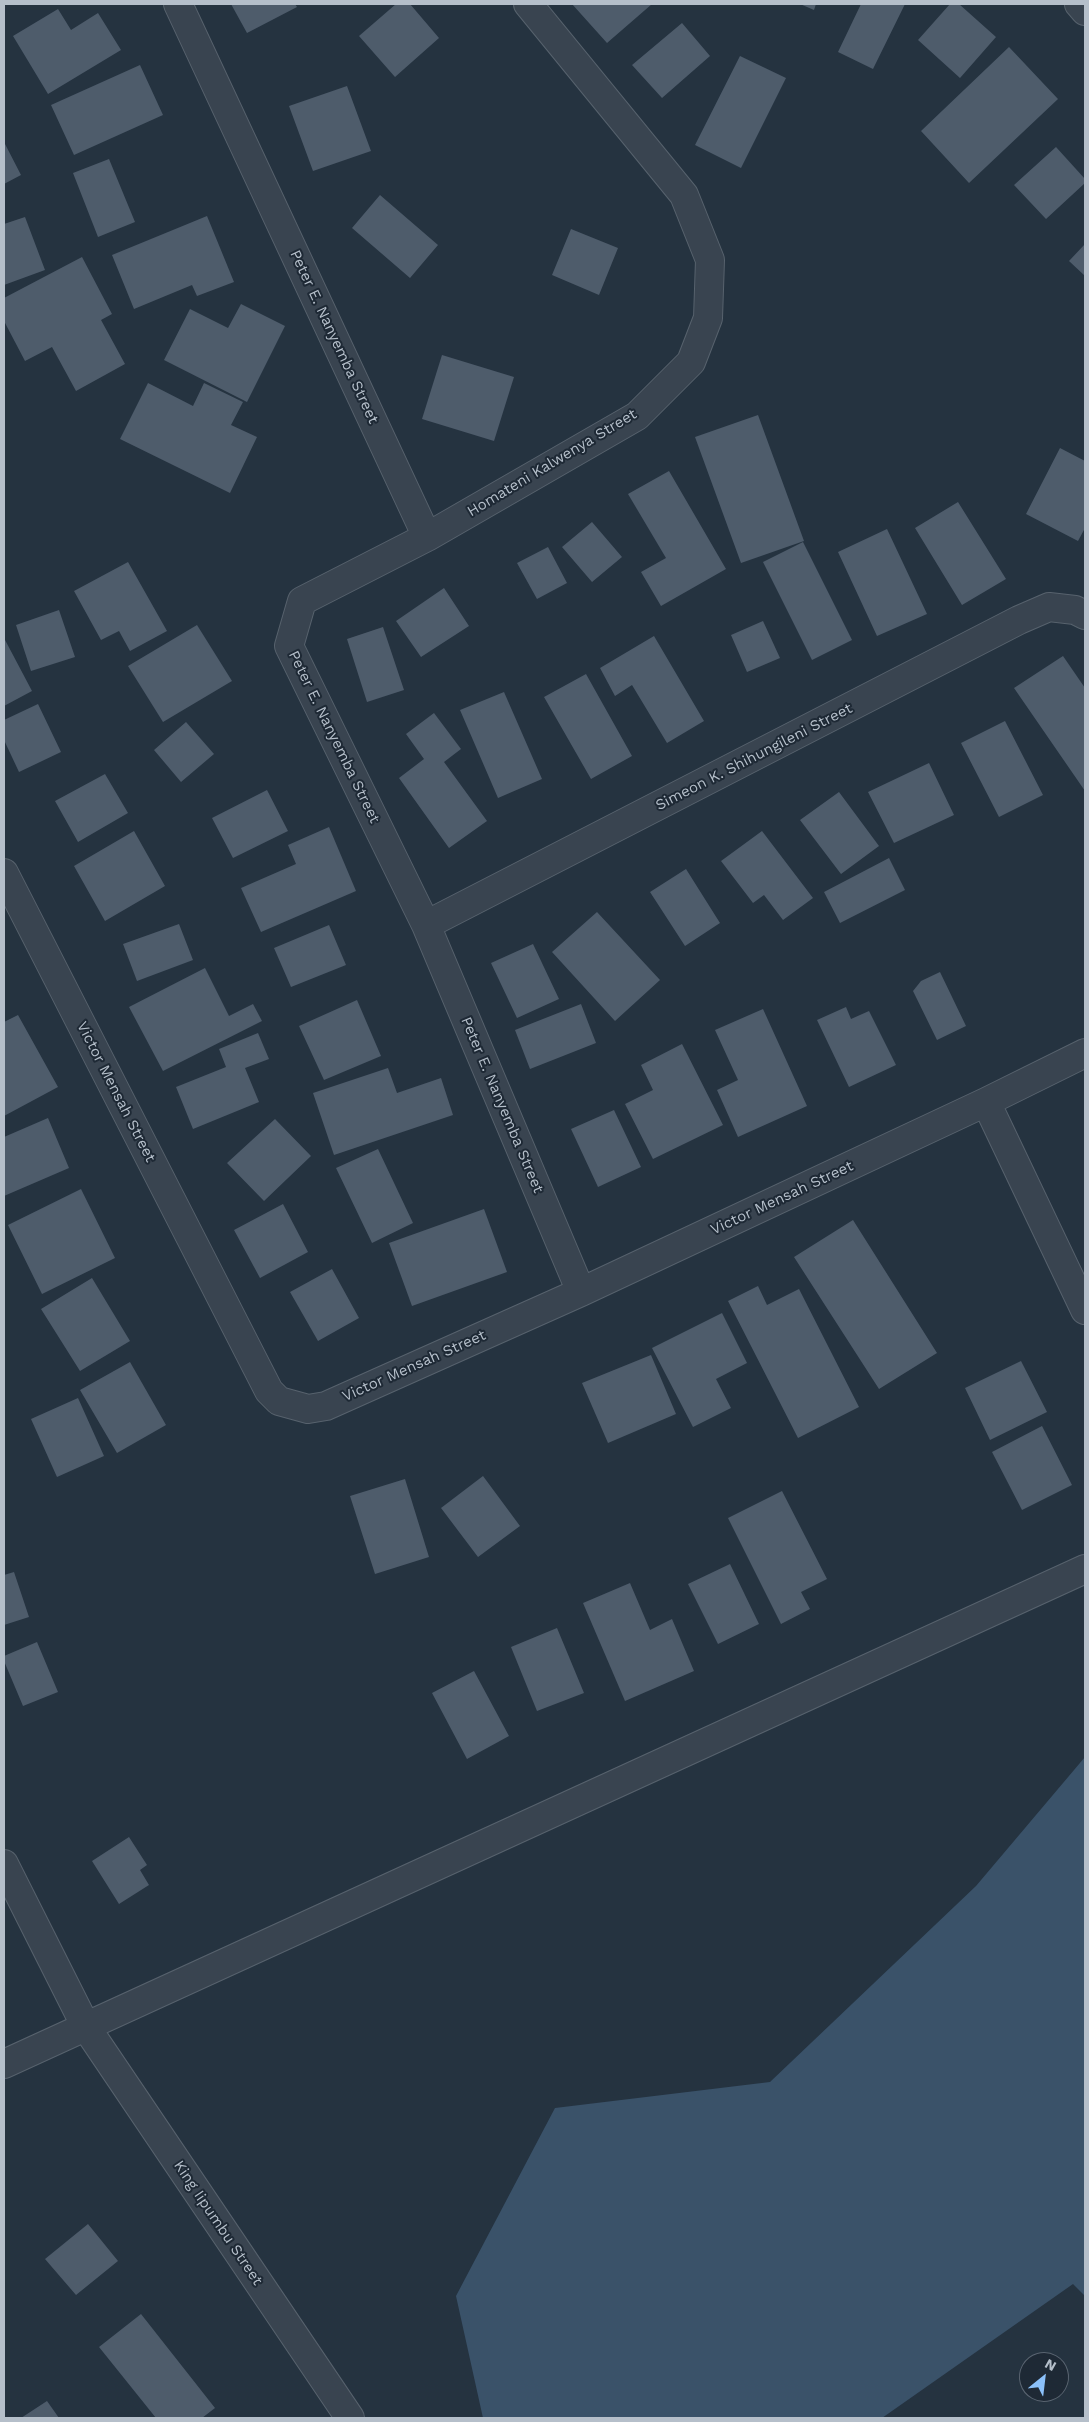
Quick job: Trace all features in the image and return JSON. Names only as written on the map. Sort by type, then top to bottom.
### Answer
[{"type":"street","name":"Peter E. Nanyemba Street","points":[[178,4],[427,537],[302,600],[289,646],[426,925],[581,1292]]},
{"type":"street","name":"Homateni Kalwenya Street","points":[[427,537],[637,416],[691,362],[708,318],[710,260],[684,195],[528,4]]},
{"type":"street","points":[[1079,4],[1085,11]]},
{"type":"street","name":"Simeon K. Shihungileni Street","points":[[426,925],[1019,620],[1049,607],[1075,610],[1085,615]]},
{"type":"street","name":"Victor Mensah Street","points":[[4,873],[269,1391],[279,1401],[308,1409],[326,1406],[581,1292],[986,1102],[1085,1053]]},
{"type":"street","points":[[986,1102],[1085,1310]]},
{"type":"street","points":[[4,2064],[1085,1569]]},
{"type":"street","name":"King Iipumbu Street","points":[[4,1864],[86,2027],[350,2418]]},
{"type":"water","points":[[1085,1757],[1085,2296],[1073,2284],[882,2418],[483,2418],[456,2296],[555,2108],[770,2082],[976,1886]]},
{"type":"building","points":[[231,4],[295,4],[297,7],[247,33]]},
{"type":"building","points":[[396,4],[410,4],[439,38],[395,77],[359,36]]},
{"type":"building","points":[[572,4],[652,4],[607,43]]},
{"type":"building","points":[[800,4],[816,4],[814,10]]},
{"type":"building","points":[[861,4],[905,4],[873,69],[838,52]]},
{"type":"building","points":[[950,4],[959,4],[996,37],[960,78],[918,40]]},
{"type":"building","points":[[58,9],[71,30],[98,13],[121,50],[48,94],[13,36]]},
{"type":"building","points":[[682,23],[710,56],[662,98],[632,65]]},
{"type":"building","points":[[1009,47],[1058,99],[969,183],[921,131]]},
{"type":"building","points":[[740,56],[786,78],[741,168],[695,145]]},
{"type":"building","points":[[140,65],[163,115],[74,155],[51,105]]},
{"type":"building","points":[[347,86],[371,151],[313,171],[289,106]]},
{"type":"building","points":[[4,142],[21,175],[4,184]]},
{"type":"building","points":[[1056,147],[1085,179],[1085,183],[1046,219],[1014,185]]},
{"type":"building","points":[[109,159],[135,222],[98,237],[73,173]]},
{"type":"building","points":[[380,195],[438,245],[410,278],[352,228]]},
{"type":"building","points":[[207,216],[234,282],[197,296],[192,285],[134,309],[112,255]]},
{"type":"building","points":[[25,217],[45,270],[4,285],[4,224]]},
{"type":"building","points":[[571,229],[618,248],[599,295],[552,275]]},
{"type":"building","points":[[1085,244],[1085,276],[1069,261]]},
{"type":"building","points":[[82,257],[112,314],[101,320],[125,364],[76,391],[52,347],[25,361],[4,321],[4,298]]},
{"type":"building","points":[[241,304],[285,326],[247,402],[164,360],[190,309],[228,328]]},
{"type":"building","points":[[442,355],[514,377],[494,441],[422,419]]},
{"type":"building","points":[[148,383],[193,406],[204,383],[243,402],[231,425],[257,437],[230,493],[120,439]]},
{"type":"building","points":[[758,415],[804,541],[741,563],[695,437]]},
{"type":"building","points":[[1060,448],[1085,461],[1085,528],[1078,541],[1026,514]]},
{"type":"building","points":[[669,471],[726,569],[661,606],[641,572],[666,558],[628,494]]},
{"type":"building","points":[[958,502],[1006,579],[962,605],[915,528]]},
{"type":"building","points":[[592,522],[622,557],[592,582],[562,547]]},
{"type":"building","points":[[887,529],[927,614],[877,636],[838,552]]},
{"type":"building","points":[[803,542],[852,640],[812,660],[763,562]]},
{"type":"building","points":[[548,547],[567,583],[537,599],[517,563]]},
{"type":"building","points":[[128,562],[167,631],[130,651],[119,631],[101,640],[74,591]]},
{"type":"building","points":[[444,588],[469,626],[421,657],[396,621]]},
{"type":"building","points":[[59,610],[75,657],[31,671],[16,625]]},
{"type":"building","points":[[763,621],[780,658],[747,672],[731,635]]},
{"type":"building","points":[[197,625],[232,681],[163,722],[128,666]]},
{"type":"building","points":[[383,627],[404,690],[367,702],[347,639]]},
{"type":"building","points":[[654,636],[704,721],[667,743],[632,685],[615,696],[600,668]]},
{"type":"building","points":[[4,638],[32,691],[4,706]]},
{"type":"building","points":[[1063,656],[1085,688],[1085,791],[1014,688]]},
{"type":"building","points":[[586,674],[632,756],[591,779],[544,697]]},
{"type":"building","points":[[504,692],[542,779],[498,798],[460,710]]},
{"type":"building","points":[[38,704],[61,752],[19,772],[4,740],[4,720]]},
{"type":"building","points":[[434,713],[461,749],[444,762],[487,821],[449,848],[399,778],[424,759],[406,734]]},
{"type":"building","points":[[1005,721],[1043,795],[999,817],[961,743]]},
{"type":"building","points":[[186,722],[214,754],[181,782],[154,750]]},
{"type":"building","points":[[929,763],[954,815],[894,843],[868,792]]},
{"type":"building","points":[[105,774],[128,813],[78,842],[55,801]]},
{"type":"building","points":[[267,790],[288,831],[233,858],[212,818]]},
{"type":"building","points":[[839,792],[879,846],[841,874],[800,820]]},
{"type":"building","points":[[329,827],[356,891],[261,932],[241,888],[296,864],[288,845]]},
{"type":"building","points":[[134,831],[165,886],[105,921],[74,866]]},
{"type":"building","points":[[762,831],[813,898],[783,920],[764,895],[753,903],[721,861]]},
{"type":"building","points":[[889,858],[905,890],[840,923],[824,892]]},
{"type":"building","points":[[686,869],[720,923],[685,946],[650,892]]},
{"type":"building","points":[[597,912],[660,980],[615,1021],[552,952]]},
{"type":"building","points":[[179,924],[193,960],[137,981],[123,944]]},
{"type":"building","points":[[329,925],[346,965],[291,987],[274,948]]},
{"type":"building","points":[[533,944],[559,999],[517,1018],[491,963]]},
{"type":"building","points":[[205,968],[229,1016],[253,1004],[262,1021],[163,1071],[129,1007]]},
{"type":"building","points":[[940,972],[966,1026],[937,1040],[913,991],[921,981]]},
{"type":"building","points":[[357,1000],[381,1056],[324,1080],[299,1026]]},
{"type":"building","points":[[581,1004],[596,1043],[530,1069],[515,1030]]},
{"type":"building","points":[[846,1007],[851,1019],[869,1011],[896,1065],[849,1087],[817,1020]]},
{"type":"building","points":[[763,1009],[807,1106],[738,1137],[717,1090],[738,1080],[715,1030]]},
{"type":"building","points":[[18,1015],[58,1087],[4,1116],[4,1022]]},
{"type":"building","points":[[258,1033],[269,1059],[245,1068],[259,1102],[193,1129],[176,1087],[226,1067],[219,1049]]},
{"type":"building","points":[[682,1044],[723,1125],[653,1159],[625,1104],[653,1090],[641,1065]]},
{"type":"building","points":[[388,1068],[397,1093],[441,1078],[453,1115],[334,1155],[313,1093]]},
{"type":"building","points":[[614,1110],[641,1167],[598,1187],[571,1129]]},
{"type":"building","points":[[48,1118],[69,1168],[4,1196],[4,1137]]},
{"type":"building","points":[[275,1119],[311,1156],[264,1201],[227,1163]]},
{"type":"building","points":[[378,1149],[413,1223],[372,1243],[336,1168]]},
{"type":"building","points":[[81,1189],[115,1258],[42,1294],[8,1225]]},
{"type":"building","points":[[283,1204],[308,1252],[260,1278],[234,1230]]},
{"type":"building","points":[[484,1209],[507,1272],[412,1306],[389,1243]]},
{"type":"building","points":[[853,1220],[937,1353],[879,1389],[794,1257]]},
{"type":"building","points":[[332,1269],[359,1318],[318,1341],[290,1292]]},
{"type":"building","points":[[92,1278],[130,1341],[80,1371],[41,1309]]},
{"type":"building","points":[[758,1286],[767,1305],[799,1289],[859,1407],[798,1438],[728,1301]]},
{"type":"building","points":[[722,1313],[747,1363],[716,1379],[731,1408],[693,1427],[652,1348]]},
{"type":"building","points":[[651,1355],[676,1414],[608,1443],[582,1383]]},
{"type":"building","points":[[1021,1361],[1047,1412],[990,1440],[965,1388]]},
{"type":"building","points":[[130,1362],[166,1425],[117,1453],[80,1390]]},
{"type":"building","points":[[78,1398],[104,1456],[57,1477],[31,1419]]},
{"type":"building","points":[[1042,1426],[1072,1485],[1022,1510],[992,1452]]},
{"type":"building","points":[[483,1476],[520,1526],[478,1557],[441,1508]]},
{"type":"building","points":[[405,1479],[429,1557],[375,1574],[350,1496]]},
{"type":"building","points":[[782,1491],[827,1579],[801,1592],[810,1609],[781,1624],[728,1518]]},
{"type":"building","points":[[730,1564],[759,1624],[718,1644],[688,1584]]},
{"type":"building","points":[[14,1572],[29,1617],[4,1625],[4,1575]]},
{"type":"building","points":[[630,1583],[650,1630],[672,1619],[694,1671],[625,1701],[583,1603]]},
{"type":"building","points":[[557,1628],[584,1693],[537,1711],[511,1647]]},
{"type":"building","points":[[37,1642],[58,1692],[23,1706],[4,1661],[4,1656]]},
{"type":"building","points":[[474,1671],[509,1736],[467,1759],[432,1693]]},
{"type":"building","points":[[129,1837],[147,1865],[140,1870],[149,1885],[119,1904],[92,1861]]},
{"type":"building","points":[[88,2224],[118,2261],[76,2295],[45,2259]]},
{"type":"building","points":[[141,2314],[215,2408],[202,2418],[156,2418],[99,2347]]},
{"type":"building","points":[[47,2401],[59,2418],[21,2418]]}]
